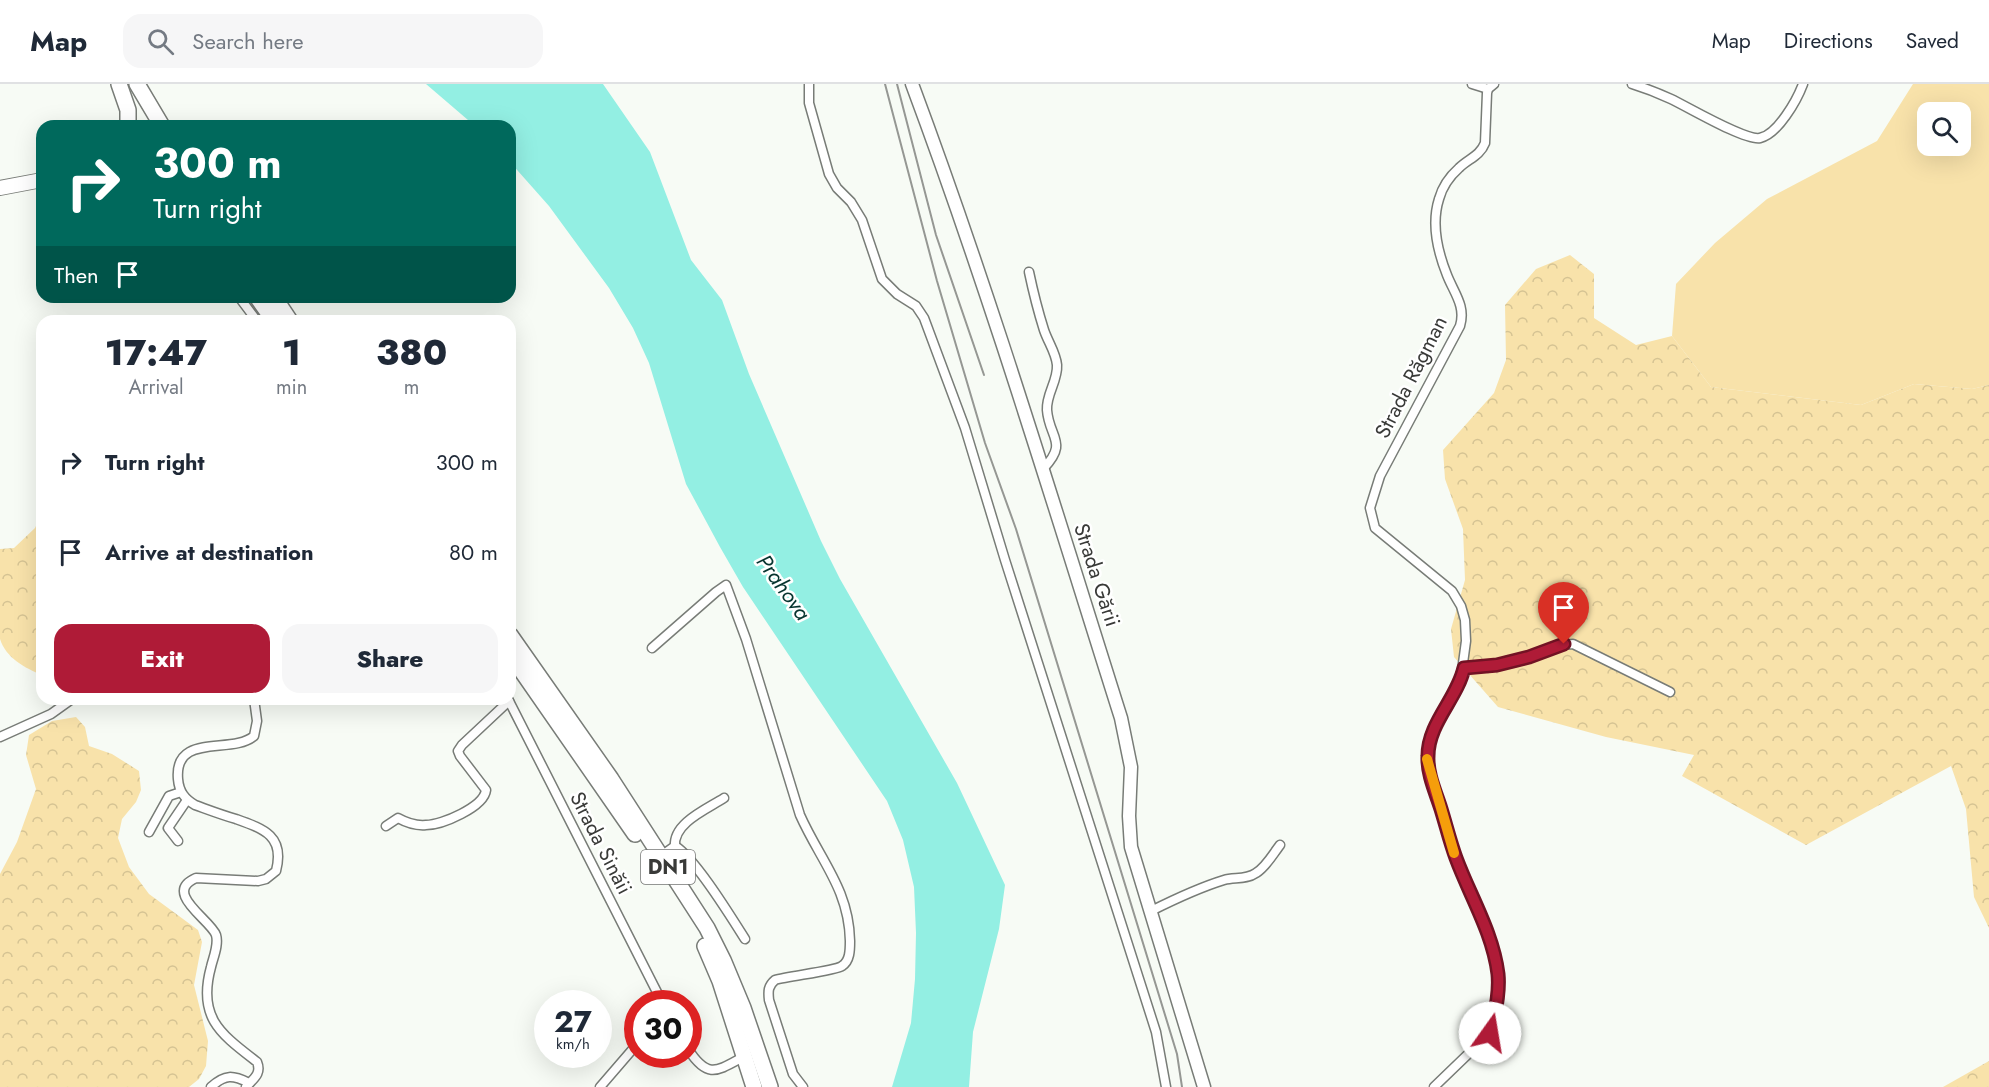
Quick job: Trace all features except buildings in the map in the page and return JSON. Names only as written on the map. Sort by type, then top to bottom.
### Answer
[{"type":"highway","points":[[119,84],[128,110],[128,120]]},
{"type":"highway","points":[[129,84],[147,120]]},
{"type":"highway","points":[[137,84],[158,120]]},
{"type":"highway","name":"DN1","points":[[516,644],[576,729],[707,928],[754,1036],[770,1087]]},
{"type":"highway","name":"DN1","points":[[516,663],[608,795],[698,932],[720,981],[754,1087]]},
{"type":"highway","points":[[732,981],[754,1016],[780,1087]]},
{"type":"main road","points":[[0,188],[36,181]]},
{"type":"street","points":[[809,84],[809,103],[829,174],[862,220],[882,279],[897,294],[915,306],[924,318],[965,428],[1156,1032],[1166,1087]]},
{"type":"street","name":"Strada Gării","points":[[912,84],[944,172],[1043,469],[1121,718],[1131,767],[1129,816],[1131,847],[1204,1087]]},
{"type":"street","points":[[1472,84],[1491,87]]},
{"type":"street","points":[[1632,84],[1654,92],[1742,135],[1759,138],[1767,135],[1780,123],[1803,84]]},
{"type":"street","name":"Strada Răgman","points":[[1434,1087],[1490,1033],[1497,1003],[1498,976],[1494,951],[1456,858],[1427,759],[1429,741],[1452,699],[1464,668],[1465,620],[1461,606],[1452,591],[1375,528],[1370,508],[1380,476],[1455,338],[1462,320],[1460,303],[1441,257],[1436,238],[1435,216],[1439,196],[1447,181],[1482,150],[1485,143],[1491,87]]},
{"type":"street","points":[[1029,272],[1044,330],[1057,366],[1056,375],[1047,397],[1048,420],[1056,439],[1056,448],[1054,456],[1043,469]]},
{"type":"street","points":[[652,648],[726,585],[800,815],[841,891],[850,929],[850,950],[847,961],[838,968],[775,980],[770,984],[768,990],[769,1000],[793,1074],[803,1087]]},
{"type":"street","points":[[1464,668],[1497,665],[1529,657],[1564,644],[1573,644],[1670,692]]},
{"type":"street","points":[[0,736],[51,714],[64,705]]},
{"type":"street","points":[[211,1087],[227,1076],[237,1077],[248,1085],[259,1071],[257,1062],[228,1040],[212,1019],[207,985],[217,939],[214,931],[188,903],[184,893],[185,888],[190,881],[196,878],[258,881],[266,879],[276,871],[279,853],[273,839],[262,829],[187,800],[178,784],[179,768],[189,752],[199,747],[243,742],[254,736],[257,721],[255,705]]},
{"type":"street","points":[[386,826],[398,818],[415,825],[442,823],[466,811],[483,798],[486,790],[458,751],[503,705]]},
{"type":"street","name":"Strada Sinăii","points":[[511,705],[656,990]]},
{"type":"street","points":[[149,832],[169,796],[181,792]]},
{"type":"street","points":[[661,856],[675,846],[677,833],[684,825],[724,798]]},
{"type":"street","points":[[178,842],[168,828],[187,800]]},
{"type":"street","points":[[1150,911],[1196,890],[1227,879],[1254,874],[1262,868],[1280,845]]},
{"type":"street","points":[[675,846],[719,898],[745,939]]},
{"type":"street","points":[[702,1066],[710,1070],[723,1067],[745,1056]]},
{"type":"street","points":[[600,1087],[624,1059]]},
{"type":"green space","points":[[1913,84],[1989,84],[1989,385],[1972,389],[1914,384],[1861,405],[1711,387],[1672,336],[1676,284],[1715,243],[1767,199],[1877,141]]},
{"type":"green space","points":[[1570,255],[1594,274],[1594,318],[1636,345],[1672,336],[1711,387],[1861,405],[1914,384],[1972,389],[1989,385],[1989,928],[1974,897],[1966,809],[1951,766],[1806,845],[1682,776],[1694,755],[1606,737],[1498,707],[1454,657],[1451,629],[1465,580],[1463,529],[1445,479],[1443,450],[1494,393],[1506,360],[1505,305],[1536,269]]},
{"type":"green space","points":[[36,526],[36,672],[11,657],[0,639],[0,549],[14,548]]},
{"type":"green space","points":[[76,717],[85,727],[89,746],[112,754],[139,771],[141,790],[136,802],[122,819],[118,838],[129,867],[149,894],[198,930],[202,942],[194,985],[208,1041],[206,1066],[199,1079],[189,1087],[0,1087],[0,874],[17,842],[36,789],[26,755],[29,735],[52,721]]},
{"type":"green space","points":[[1989,1061],[1989,1087],[1943,1087]]},
{"type":"water","name":"Prahova","points":[[426,84],[603,84],[650,152],[691,260],[722,300],[749,374],[821,541],[840,579],[957,783],[1005,885],[999,929],[973,1032],[969,1087],[892,1087],[911,1023],[916,933],[914,887],[903,840],[887,801],[743,587],[720,547],[686,484],[649,363],[633,328],[609,288],[549,206],[516,169],[516,120],[468,120]]},
{"type":"railway","points":[[885,84],[937,281],[985,443],[1016,529],[1177,1054],[1182,1087]]},
{"type":"railway","points":[[897,84],[936,235],[984,375]]},
{"type":"slow traffic","points":[[1427,759],[1454,853]]},
{"type":"route","points":[[1490,1033],[1497,1003],[1498,976],[1494,951],[1456,858],[1430,774],[1427,759],[1429,741],[1452,699],[1464,668],[1497,665],[1529,657],[1564,644]]}]
